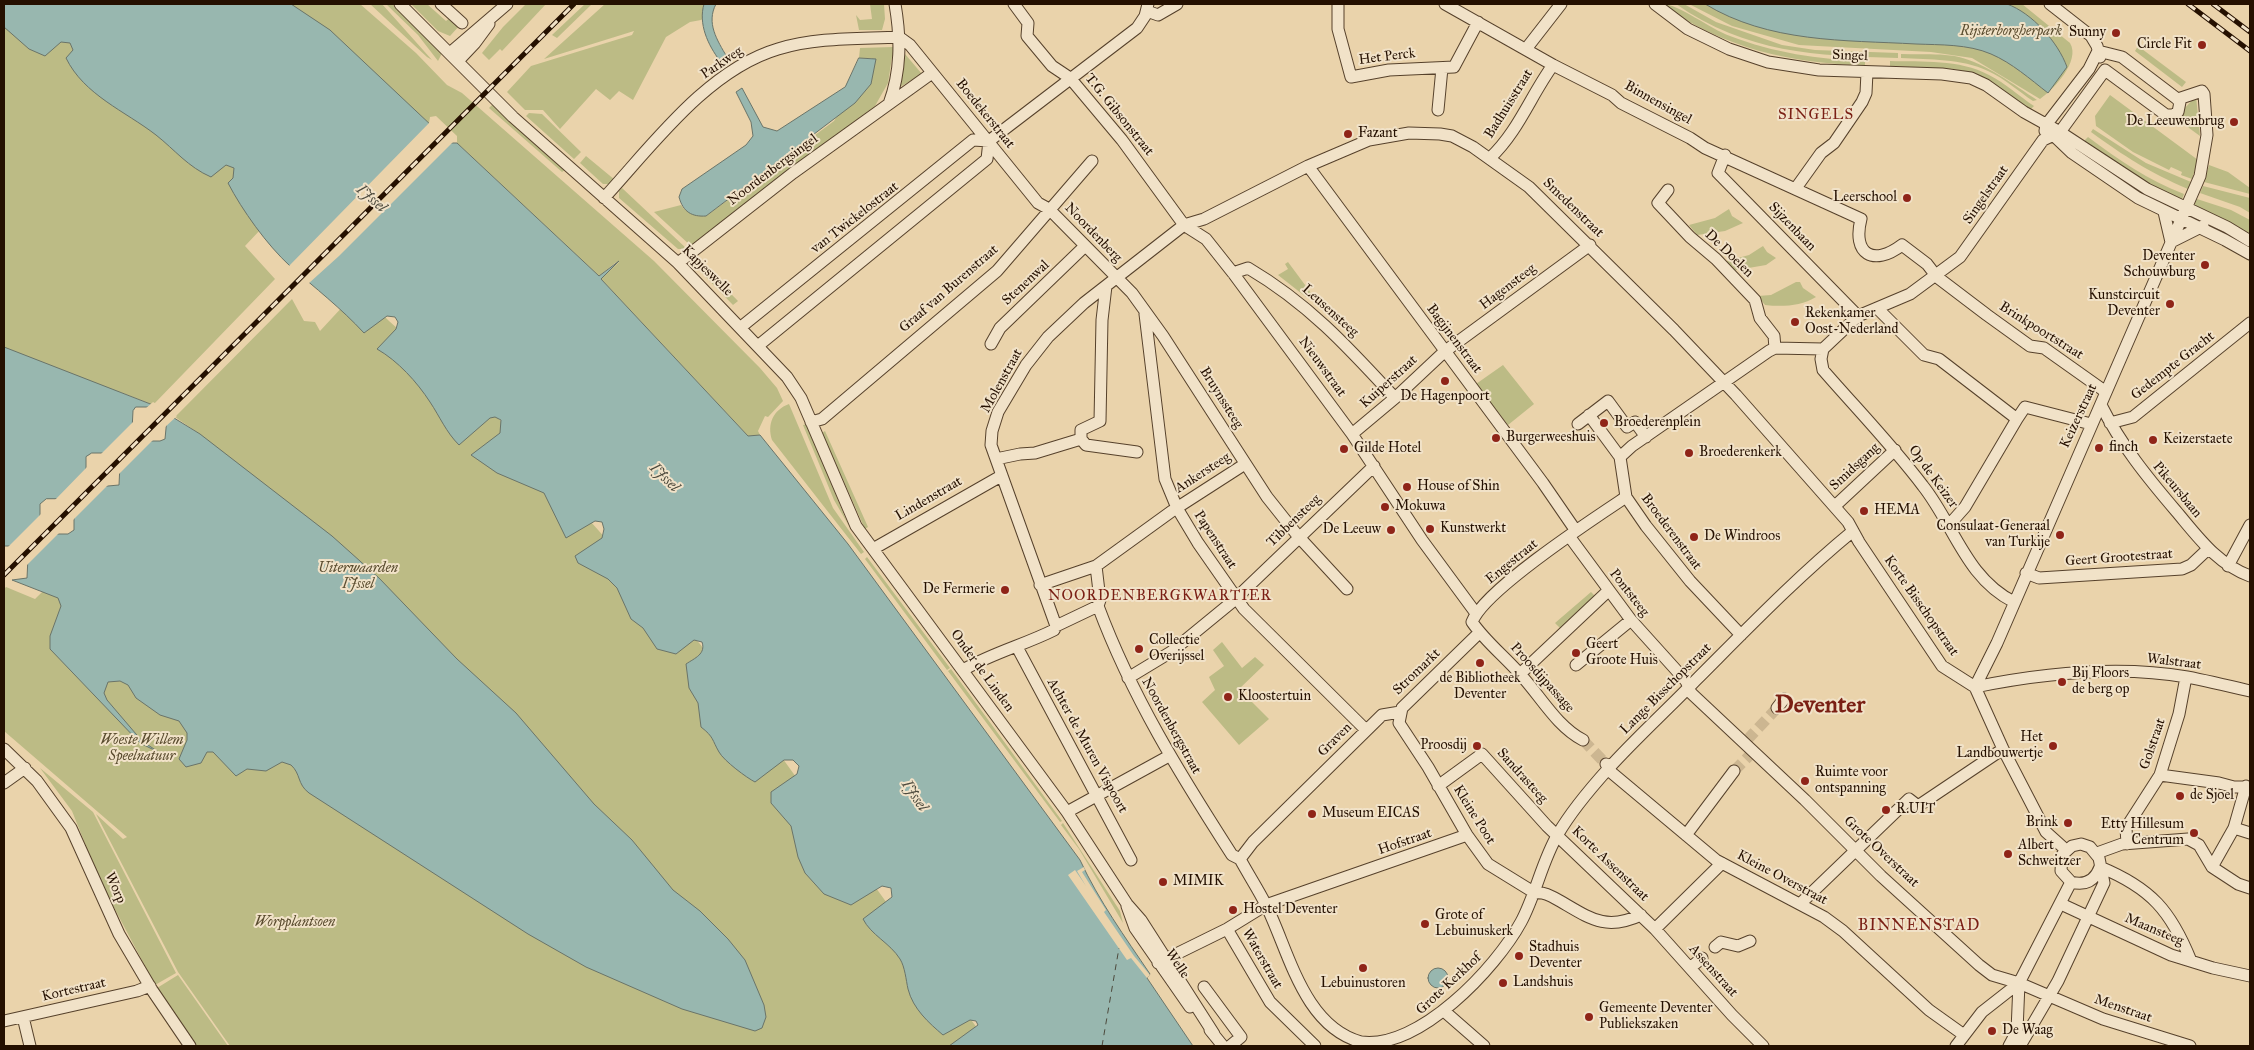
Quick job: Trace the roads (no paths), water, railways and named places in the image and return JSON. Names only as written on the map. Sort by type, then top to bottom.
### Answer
[{"type":"street","name":"Kapjeswelle","points":[[400,4],[513,117],[681,260],[759,345],[790,381],[801,398],[852,519],[872,549]]},
{"type":"street","points":[[441,4],[462,23]]},
{"type":"street","points":[[454,57],[507,4]]},
{"type":"street","points":[[889,104],[899,72],[899,37],[894,4]]},
{"type":"street","name":"T.G. Gibsonstraat","points":[[1014,4],[1028,23],[1027,36],[1052,66],[1070,78],[1122,140],[1184,226]]},
{"type":"street","points":[[1070,78],[1137,28],[1148,7],[1158,15],[1177,4]]},
{"type":"street","name":"Het Perck","points":[[1338,4],[1338,29],[1351,77],[1389,70],[1442,68]]},
{"type":"street","name":"Binnensingel","points":[[1445,4],[1526,48],[1552,65],[1612,95],[1621,103],[1690,138],[1705,148],[1725,155],[1861,219],[1858,238],[1867,254],[1876,257],[1885,256],[1902,245],[1927,264],[1937,277]]},
{"type":"street","points":[[1526,48],[1561,4]]},
{"type":"street","name":"Singel","points":[[1655,4],[1688,29],[1737,52],[1791,67],[1963,76],[1986,85],[2046,125]]},
{"type":"street","points":[[2050,4],[2091,36],[2105,70],[2166,115],[2173,115],[2178,112],[2180,106],[2178,100],[2122,57],[2098,51]]},
{"type":"street","points":[[1438,110],[1442,68],[1454,67],[1478,22]]},
{"type":"street","name":"Boedekerstraat","points":[[899,37],[910,45],[1038,203],[1049,209]]},
{"type":"street","name":"Parkweg","points":[[607,196],[680,113],[742,65],[776,49],[801,43],[899,37]]},
{"type":"street","points":[[2098,51],[2089,69],[2046,125],[2052,136],[2107,178],[2164,212],[2250,254]]},
{"type":"street","name":"Badhuisstraat","points":[[1490,158],[1498,150],[1530,104],[1541,81],[1552,65]]},
{"type":"street","name":"Singelstraat","points":[[1858,316],[1910,294],[1937,277],[1960,257],[2105,70]]},
{"type":"street","points":[[1796,188],[1821,153],[1834,143],[1862,102],[1866,93],[1867,72]]},
{"type":"street","name":"Noordenbergsingel","points":[[681,260],[793,173],[932,73]]},
{"type":"street","name":"van Twickelostraat","points":[[741,327],[973,140],[989,141],[1070,78]]},
{"type":"street","name":"Keizerstraat","points":[[1975,687],[2101,405],[2197,183],[2204,158],[2207,135],[2202,91],[2178,100]]},
{"type":"street","name":"Smedenstraat","points":[[1116,279],[1184,226],[1204,218],[1308,166],[1369,140],[1409,133],[1452,136],[1490,158],[1529,187],[1590,245],[1674,330],[1836,505],[1853,532]]},
{"type":"street","points":[[2052,136],[2130,179],[2250,240]]},
{"type":"street","points":[[759,345],[987,159],[989,141]]},
{"type":"street","name":"Sijzenbaan","points":[[1725,155],[1718,172],[1858,316]]},
{"type":"street","name":"Graaf van Burenstraat","points":[[811,422],[822,419],[996,271],[1092,162]]},
{"type":"street","name":"Bagijnenstraat","points":[[1308,166],[1444,352],[1509,436],[1572,533]]},
{"type":"street","name":"De Doelen","points":[[1668,190],[1658,203],[1755,300],[1760,318],[1774,336],[1776,348]]},
{"type":"street","name":"Noordenberg","points":[[1049,209],[1116,279]]},
{"type":"street","points":[[2164,212],[2171,242],[2198,227],[2227,227]]},
{"type":"street","name":"Nieuwstraat","points":[[1184,226],[1206,239],[1233,273],[1352,434],[1422,540],[1475,612]]},
{"type":"street","name":"Hagensteeg","points":[[1444,352],[1590,245]]},
{"type":"street","name":"Stenenwal","points":[[991,344],[1000,328],[1086,246]]},
{"type":"street","name":"Leusensteeg","points":[[1233,273],[1248,268],[1313,313],[1395,398]]},
{"type":"street","name":"Brinkpoortstraat","points":[[1937,277],[2030,346],[2044,348],[2106,392]]},
{"type":"street","name":"Molenstraat","points":[[1056,626],[1001,476],[991,445],[992,431],[998,412],[1026,365],[1064,320],[1116,279]]},
{"type":"street","name":"Bruynssteeg","points":[[1116,279],[1132,293],[1164,336],[1245,464],[1298,536],[1347,589]]},
{"type":"street","points":[[1080,439],[1081,430],[1100,421],[1102,320],[1106,286]]},
{"type":"street","points":[[1878,309],[1924,355],[1939,359],[2017,419],[2025,407],[2091,424]]},
{"type":"street","name":"Papenstraat","points":[[1146,314],[1165,479],[1177,508],[1236,598],[1366,730]]},
{"type":"street","points":[[1620,457],[1723,383],[1776,348],[1823,348],[1858,316]]},
{"type":"street","name":"Gedempte Gracht","points":[[2110,423],[2133,417],[2250,323]]},
{"type":"street","name":"Op de Keizer","points":[[1823,348],[1821,358],[1823,370],[1895,450],[1924,487],[1949,525],[1965,507],[2017,419]]},
{"type":"street","name":"Kuiperstraat","points":[[1352,434],[1395,398],[1444,352]]},
{"type":"street","points":[[1578,424],[1608,401],[1627,427],[1635,422],[1646,437]]},
{"type":"street","name":"Pikeursbaan","points":[[2101,405],[2136,465],[2208,549],[2228,566],[2250,576]]},
{"type":"street","points":[[1589,416],[1620,457],[1626,496]]},
{"type":"street","points":[[1080,439],[1086,445],[1138,452]]},
{"type":"street","points":[[996,459],[1020,454],[1034,454],[1080,439]]},
{"type":"street","name":"Smidsgang","points":[[1836,505],[1895,450]]},
{"type":"street","name":"Ankersteeg","points":[[1040,585],[1096,566],[1177,508],[1245,464]]},
{"type":"street","name":"Tibbensteeg","points":[[1128,678],[1171,652],[1236,598],[1298,536],[1374,466]]},
{"type":"street","name":"Lindenstraat","points":[[872,549],[1001,476]]},
{"type":"street","name":"Broederenstraat","points":[[1572,533],[1626,496],[1646,526],[1690,581],[1741,635]]},
{"type":"street","points":[[1949,525],[1963,554],[1986,582],[2001,596],[2014,602]]},
{"type":"street","points":[[2228,566],[2250,525]]},
{"type":"street","name":"Lange Bisschopstraat","points":[[1535,893],[1558,835],[1607,766],[1808,569],[1853,532]]},
{"type":"street","name":"Korte Bisschopstraat","points":[[1853,532],[1942,666],[1975,687]]},
{"type":"street","name":"Pontsteeg","points":[[1572,533],[1608,591],[1630,620],[1686,681],[1689,687]]},
{"type":"street","name":"Engestraat","points":[[1475,612],[1522,571],[1572,533]]},
{"type":"street","name":"Onder de Linden","points":[[872,549],[1067,812]]},
{"type":"street","name":"Geert Grootestraat","points":[[2026,573],[2039,578],[2182,569],[2191,565],[2208,549]]},
{"type":"street","name":"Noordenbergstraat","points":[[1096,566],[1100,600],[1098,606],[1128,678],[1168,756],[1232,855],[1240,859],[1266,906]]},
{"type":"street","points":[[1520,674],[1608,591]]},
{"type":"street","points":[[963,670],[1007,648],[1017,646],[1054,630],[1056,626],[1098,606]]},
{"type":"street","points":[[1475,612],[1472,622],[1479,633]]},
{"type":"street","points":[[1576,665],[1630,620]]},
{"type":"street","name":"Proosdijpassage","points":[[1479,633],[1520,674],[1573,735],[1583,740]]},
{"type":"street","name":"Stromarkt","points":[[1438,786],[1401,727],[1400,712],[1479,633]]},
{"type":"street","name":"Achter de Muren Vispoort","points":[[1017,646],[1131,860]]},
{"type":"street","name":"Walstraat","points":[[1975,687],[2013,679],[2076,672],[2112,672],[2186,677],[2250,691]]},
{"type":"street","name":"Golstraat","points":[[2126,844],[2126,828],[2160,775],[2179,714],[2186,677]]},
{"type":"street","name":"Grote Overstraat","points":[[1689,687],[1691,693],[1745,742],[1855,850],[1979,965],[1992,975],[2019,983]]},
{"type":"street","points":[[1975,687],[2003,749],[2046,832],[2066,850]]},
{"type":"street","name":"Graven","points":[[1240,859],[1296,800],[1382,715],[1400,712]]},
{"type":"street","name":"Worp","points":[[4,749],[25,768],[49,796],[71,828],[119,934],[150,986],[190,1046]]},
{"type":"street","points":[[1801,903],[1909,799],[1918,806],[2003,749]]},
{"type":"street","name":"Sandrasteeg","points":[[1438,786],[1482,754],[1546,826],[1558,835]]},
{"type":"street","points":[[1067,812],[1168,756]]},
{"type":"street","name":"Kleine Overstraat","points":[[1607,766],[1686,835],[1722,863],[1801,903],[1843,931],[1929,1010],[1964,1035]]},
{"type":"street","points":[[4,783],[25,768]]},
{"type":"street","points":[[1686,835],[1734,771]]},
{"type":"street","points":[[2160,775],[2219,783],[2234,787],[2248,787],[2234,828],[2212,867]]},
{"type":"street","name":"Kleine Poot","points":[[1438,786],[1467,835],[1488,864],[1535,893],[1545,893],[1595,921],[1629,921],[1641,915]]},
{"type":"street","name":"Welle","points":[[1067,812],[1127,904],[1141,920],[1162,961],[1223,1046]]},
{"type":"street","points":[[2234,828],[2250,833]]},
{"type":"street","name":"Hofstraat","points":[[1162,961],[1228,929],[1266,906],[1467,835]]},
{"type":"street","name":"Korte Assenstraat","points":[[1558,835],[1641,915]]},
{"type":"street","points":[[2097,853],[2126,844],[2188,839],[2194,841],[2212,867],[2238,884],[2250,888]]},
{"type":"street","points":[[2020,1046],[2104,883],[2097,853],[2090,847],[2081,844],[2072,846],[2062,855],[2060,865],[2063,875],[2071,882],[2083,884],[2089,882],[2098,873],[2100,867]]},
{"type":"street","points":[[1655,929],[1722,863]]},
{"type":"street","points":[[2100,867],[2120,875],[2161,906],[2174,924],[2191,961]]},
{"type":"street","points":[[1956,1046],[1982,1012],[2019,983],[2071,882]]},
{"type":"street","name":"Grote Kerkhof","points":[[1266,906],[1293,972],[1314,1007],[1346,1036],[1362,1043],[1378,1046],[1396,1042],[1414,1034],[1444,1011],[1477,981],[1503,950],[1521,923],[1535,893]]},
{"type":"street","points":[[2061,904],[2088,917]]},
{"type":"street","name":"Assenstraat","points":[[1641,915],[1732,1015],[1763,1046]]},
{"type":"street","name":"Maansteeg","points":[[2088,917],[2165,952],[2191,961],[2250,976]]},
{"type":"street","name":"Waterstraat","points":[[1228,929],[1270,1002],[1315,1046]]},
{"type":"street","points":[[1714,947],[1721,942],[1738,946],[1750,941]]},
{"type":"street","points":[[1690,968],[1702,958]]},
{"type":"street","points":[[2019,983],[2047,993]]},
{"type":"street","points":[[2009,1046],[2017,1031],[2019,983]]},
{"type":"street","name":"Kortestraat","points":[[4,1021],[137,991],[150,986]]},
{"type":"street","name":"Welle","points":[[1204,987],[1241,1037],[1230,1046]]},
{"type":"street","name":"Menstraat","points":[[2047,993],[2103,1019],[2190,1046]]},
{"type":"street","points":[[1444,1011],[1484,1046]]},
{"type":"street","points":[[23,1017],[30,1046]]},
{"type":"water","name":"IJssel","points":[[4,4],[291,4],[330,30],[450,143],[457,143],[599,276],[619,261],[601,279],[748,436],[760,435],[848,544],[1080,860],[1104,904],[1150,974],[1147,978],[1193,1046],[949,1046],[978,1025],[976,1021],[970,1020],[943,1035],[922,1015],[914,1003],[910,996],[902,962],[896,953],[866,925],[863,919],[892,897],[891,888],[882,886],[851,905],[824,894],[805,873],[798,857],[791,826],[771,803],[771,792],[797,774],[799,766],[793,760],[784,760],[755,782],[726,760],[719,752],[711,736],[701,727],[698,703],[689,688],[686,664],[701,653],[702,642],[694,640],[676,654],[657,649],[643,628],[631,619],[617,588],[608,579],[578,563],[575,556],[602,538],[604,529],[602,522],[595,521],[566,538],[544,493],[497,473],[471,455],[500,433],[501,420],[495,417],[490,418],[459,445],[450,435],[419,387],[400,366],[377,349],[396,329],[398,322],[395,317],[387,316],[364,333],[281,258],[264,238],[228,183],[233,178],[234,168],[226,165],[211,177],[195,168],[156,135],[106,101],[83,82],[66,58],[73,50],[70,43],[61,42],[45,56],[29,49],[4,27]]},
{"type":"water","points":[[704,4],[716,4],[713,11],[712,25],[716,38],[727,57],[720,61],[703,27],[702,12]]},
{"type":"water","name":"Rijsterborgherpark","points":[[1705,4],[2007,4],[2035,21],[2051,38],[2067,67],[2048,93],[2006,62],[1991,54],[1973,48],[1834,40],[1781,33],[1729,17]]},
{"type":"water","points":[[859,58],[876,59],[871,84],[855,103],[706,216],[696,216],[686,210],[679,197],[682,189],[746,145],[753,136],[751,122],[736,92],[742,88],[763,127],[777,131],[845,87]]},
{"type":"water","points":[[4,347],[153,405],[200,434],[332,536],[379,578],[457,659],[516,713],[594,804],[632,840],[673,890],[700,911],[728,939],[745,960],[764,1005],[766,1017],[762,1028],[755,1031],[682,1009],[586,967],[528,934],[309,793],[305,790],[291,765],[282,762],[266,771],[247,769],[236,776],[213,752],[207,752],[201,763],[186,767],[179,759],[187,740],[187,733],[179,721],[160,715],[136,698],[128,685],[120,681],[108,682],[104,693],[107,700],[142,741],[160,753],[140,743],[50,649],[50,636],[61,606],[58,598],[12,580],[27,578],[28,557],[17,546],[4,546]],"holes":[[[136,407],[155,407],[167,418],[165,439],[160,441],[144,441],[132,430],[133,411]],[[92,453],[109,453],[120,464],[119,485],[97,487],[86,476],[86,457]],[[46,499],[63,499],[74,511],[74,530],[68,534],[51,534],[40,522],[40,504]]]},
{"type":"water","points":[[1434,968],[1442,968],[1448,974],[1448,982],[1442,988],[1434,988],[1428,982],[1428,974]]},
{"type":"tunnel","points":[[1747,740],[1777,708]]},
{"type":"tunnel","points":[[1583,740],[1606,764]]},
{"type":"tunnel","points":[[1734,771],[1753,752]]},
{"type":"railway","points":[[4,575],[574,4]]},
{"type":"railway","points":[[2188,4],[2250,51]]},
{"type":"railway","points":[[2213,4],[2250,32]]},
{"type":"place","name":"Sunny","points":[[2116,33]]},
{"type":"place","name":"Circle Fit","points":[[2202,45]]},
{"type":"place","name":"De Leeuwenbrug","points":[[2234,122]]},
{"type":"place","name":"Fazant","points":[[1348,134]]},
{"type":"place","name":"Leerschool","points":[[1907,198]]},
{"type":"place","name":"Deventer Schouwburg","points":[[2205,265]]},
{"type":"place","name":"Kunstcircuit Deventer","points":[[2170,304]]},
{"type":"place","name":"Rekenkamer Oost-Nederland","points":[[1795,322]]},
{"type":"place","name":"De Hagenpoort","points":[[1445,381]]},
{"type":"place","name":"Broederenplein","points":[[1604,423]]},
{"type":"place","name":"Burgerweeshuis","points":[[1496,438]]},
{"type":"place","name":"Keizerstaete","points":[[2153,440]]},
{"type":"place","name":"finch","points":[[2099,448]]},
{"type":"place","name":"Gilde Hotel","points":[[1344,449]]},
{"type":"place","name":"Broederenkerk","points":[[1689,453]]},
{"type":"place","name":"House of Shin","points":[[1407,487]]},
{"type":"place","name":"Mokuwa","points":[[1385,507]]},
{"type":"place","name":"HEMA","points":[[1864,511]]},
{"type":"place","name":"Kunstwerkt","points":[[1430,529]]},
{"type":"place","name":"De Leeuw","points":[[1391,530]]},
{"type":"place","name":"Consulaat-Generaal van Turkije","points":[[2060,535]]},
{"type":"place","name":"De Windroos","points":[[1694,537]]},
{"type":"place","name":"De Fermerie","points":[[1005,590]]},
{"type":"place","name":"Collectie Overijssel","points":[[1139,649]]},
{"type":"place","name":"Geert Groote Huis","points":[[1576,653]]},
{"type":"place","name":"de Bibliotheek Deventer","points":[[1480,663]]},
{"type":"place","name":"Bij Floors de berg op","points":[[2062,682]]},
{"type":"place","name":"Kloostertuin","points":[[1228,697]]},
{"type":"place","name":"Proosdij","points":[[1477,746]]},
{"type":"place","name":"Het Landbouwertje","points":[[2053,746]]},
{"type":"place","name":"Ruimte voor ontspanning","points":[[1805,781]]},
{"type":"place","name":"de Sjoel","points":[[2180,796]]},
{"type":"place","name":"R.UIT","points":[[1886,810]]},
{"type":"place","name":"Museum EICAS","points":[[1312,814]]},
{"type":"place","name":"Brink","points":[[2068,823]]},
{"type":"place","name":"Etty Hillesum Centrum","points":[[2194,833]]},
{"type":"place","name":"Albert Schweitzer","points":[[2008,854]]},
{"type":"place","name":"MIMIK","points":[[1163,882]]},
{"type":"place","name":"Hostel Deventer","points":[[1233,910]]},
{"type":"place","name":"Grote of Lebuinuskerk","points":[[1425,924]]},
{"type":"place","name":"Stadhuis Deventer","points":[[1519,956]]},
{"type":"place","name":"Lebuinustoren","points":[[1363,968]]},
{"type":"place","name":"Landshuis","points":[[1503,983]]},
{"type":"place","name":"Gemeente Deventer Publiekszaken","points":[[1589,1017]]},
{"type":"place","name":"De Waag","points":[[1992,1031]]},
{"type":"district","name":"SINGELS","points":[[1816,115]]},
{"type":"district","name":"NOORDENBERGKWARTIER","points":[[1160,596]]},
{"type":"district","name":"Deventer","points":[[1820,706]]},
{"type":"district","name":"BINNENSTAD","points":[[1919,926]]},
{"type":"park label","name":"Uiterwaarden IJssel","points":[[358,578]]},
{"type":"park label","name":"Woeste Willem Speelnatuur","points":[[142,750]]},
{"type":"park label","name":"Worpplantsoen","points":[[295,923]]}]
